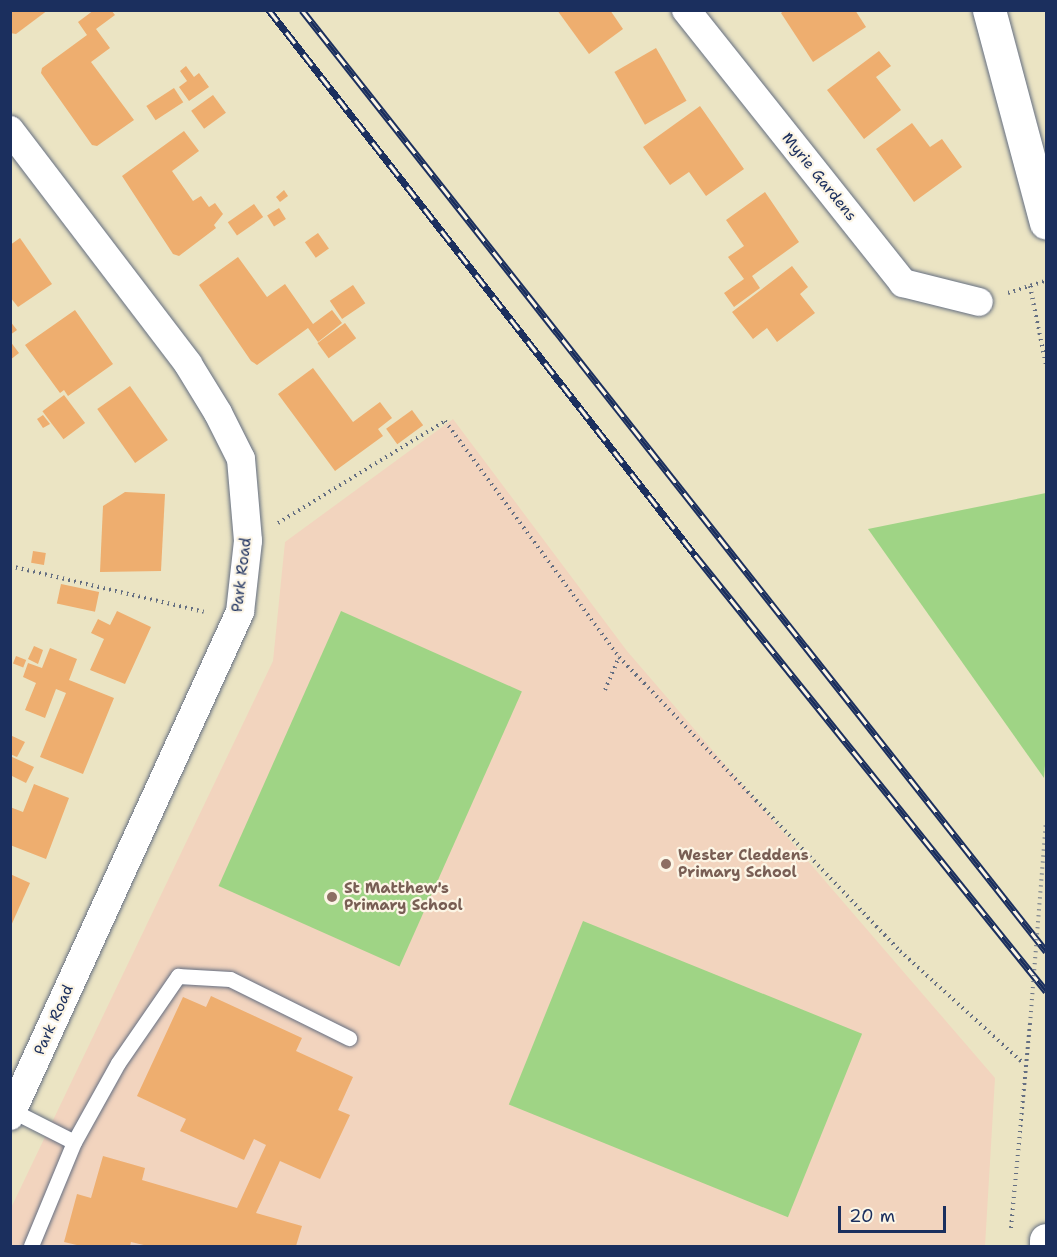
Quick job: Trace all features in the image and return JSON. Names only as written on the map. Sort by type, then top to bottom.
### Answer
[{"type":"street","name":"Myrie Gardens","points":[[686,10],[903,283],[979,302]]},
{"type":"street","points":[[990,10],[1046,213]]},
{"type":"street","name":"Park Road","points":[[10,130],[188,364],[218,413],[241,459],[248,541],[236,620],[12,1114]]},
{"type":"street","points":[[1046,1246],[1047,1240]]},
{"type":"lane","points":[[30,1246],[74,1142],[118,1063],[178,976],[230,979],[349,1038]]},
{"type":"lane","points":[[12,1114],[74,1142]]},
{"type":"path","points":[[979,302],[1047,281]]},
{"type":"path","points":[[1030,286],[1047,364]]},
{"type":"path","points":[[248,541],[445,420],[619,657],[900,951],[1024,1064]]},
{"type":"path","points":[[10,566],[236,620]]},
{"type":"path","points":[[605,690],[619,657]]},
{"type":"path","points":[[1011,1235],[1024,1064],[1030,1024],[1047,822]]},
{"type":"shaded area","points":[[453,419],[627,651],[995,1078],[985,1246],[11,1246],[10,1210],[273,661],[285,542]]},
{"type":"green space","points":[[1046,493],[1046,752],[1044,778],[868,529]]},
{"type":"green space","points":[[341,611],[522,692],[399,967],[219,886]]},
{"type":"green space","points":[[583,921],[862,1034],[788,1217],[509,1105]]},
{"type":"building","points":[[10,10],[48,10],[16,34],[10,33]]},
{"type":"building","points":[[94,10],[111,10],[115,15],[96,29],[110,48],[91,62],[134,120],[97,146],[92,145],[41,73],[42,68],[87,35],[78,22]]},
{"type":"building","points":[[557,10],[610,10],[623,29],[589,54]]},
{"type":"building","points":[[785,10],[855,10],[866,27],[813,62],[781,13]]},
{"type":"building","points":[[656,48],[686,101],[645,125],[614,72]]},
{"type":"building","points":[[879,51],[891,66],[876,77],[901,110],[864,139],[827,90]]},
{"type":"building","points":[[186,66],[194,77],[199,73],[209,87],[189,101],[179,87],[187,81],[180,71]]},
{"type":"building","points":[[174,88],[183,102],[156,120],[146,106]]},
{"type":"building","points":[[213,95],[226,113],[204,129],[191,111]]},
{"type":"building","points":[[700,106],[744,169],[706,196],[689,172],[670,185],[643,147]]},
{"type":"building","points":[[912,123],[930,147],[942,139],[962,167],[914,202],[876,149]]},
{"type":"building","points":[[184,131],[199,151],[172,171],[193,201],[201,196],[209,207],[215,203],[223,214],[214,225],[216,228],[179,256],[173,254],[122,176]]},
{"type":"building","points":[[284,190],[288,196],[280,202],[276,197]]},
{"type":"building","points":[[765,192],[799,242],[752,276],[760,288],[734,307],[724,293],[744,279],[728,257],[744,246],[726,220]]},
{"type":"building","points":[[254,204],[263,217],[237,235],[228,222]]},
{"type":"building","points":[[279,208],[286,219],[274,226],[267,215]]},
{"type":"building","points":[[318,233],[329,249],[316,258],[305,242]]},
{"type":"building","points":[[20,238],[52,284],[18,307],[10,297],[10,245]]},
{"type":"building","points":[[238,257],[267,297],[285,284],[313,324],[332,310],[342,323],[318,342],[308,328],[257,365],[251,361],[199,285]]},
{"type":"building","points":[[792,266],[808,287],[800,294],[815,313],[777,342],[767,328],[753,339],[732,312]]},
{"type":"building","points":[[353,285],[365,303],[342,319],[330,301]]},
{"type":"building","points":[[75,310],[113,364],[68,396],[64,390],[60,393],[25,345]]},
{"type":"building","points":[[10,321],[17,330],[10,335]]},
{"type":"building","points":[[345,323],[356,338],[329,358],[317,343]]},
{"type":"building","points":[[10,341],[19,353],[10,360]]},
{"type":"building","points":[[313,368],[353,422],[380,402],[392,418],[378,429],[383,436],[335,471],[278,394]]},
{"type":"building","points":[[130,386],[168,440],[135,463],[97,409]]},
{"type":"building","points":[[64,395],[85,423],[64,439],[42,411]]},
{"type":"building","points":[[412,410],[423,425],[397,444],[386,429]]},
{"type":"building","points":[[43,415],[50,424],[43,428],[37,419]]},
{"type":"building","points":[[125,492],[165,494],[161,571],[100,572],[103,506]]},
{"type":"building","points":[[33,551],[46,553],[44,565],[31,563]]},
{"type":"building","points":[[61,584],[99,592],[95,612],[57,604]]},
{"type":"building","points":[[117,611],[151,627],[125,684],[90,670],[104,639],[91,633],[98,619],[110,625]]},
{"type":"building","points":[[34,646],[43,650],[38,664],[28,659]]},
{"type":"building","points":[[50,648],[77,659],[69,680],[114,698],[83,774],[40,757],[66,693],[56,689],[45,718],[25,710],[36,683],[23,677],[28,663],[42,668]]},
{"type":"building","points":[[16,656],[26,660],[23,668],[13,663]]},
{"type":"building","points":[[10,735],[25,742],[17,757],[10,754]]},
{"type":"building","points":[[10,756],[34,767],[26,783],[10,775]]},
{"type":"building","points":[[34,784],[69,798],[46,859],[10,845],[10,807],[23,812]]},
{"type":"building","points":[[10,874],[30,883],[10,928]]},
{"type":"building","points":[[211,996],[302,1038],[296,1051],[353,1077],[338,1110],[350,1115],[320,1179],[280,1161],[256,1213],[302,1226],[296,1246],[148,1246],[131,1242],[130,1246],[81,1246],[64,1242],[77,1194],[91,1198],[103,1156],[145,1168],[142,1180],[237,1208],[266,1145],[254,1139],[244,1160],[180,1131],[186,1119],[137,1096],[183,997],[206,1007]]},
{"type":"railway","points":[[269,10],[695,555],[1046,991]]},
{"type":"railway","points":[[302,10],[1046,951]]},
{"type":"place","name":"Wester Cleddens Primary School","points":[[666,864]]},
{"type":"place","name":"St Matthew's Primary School","points":[[332,897]]}]
